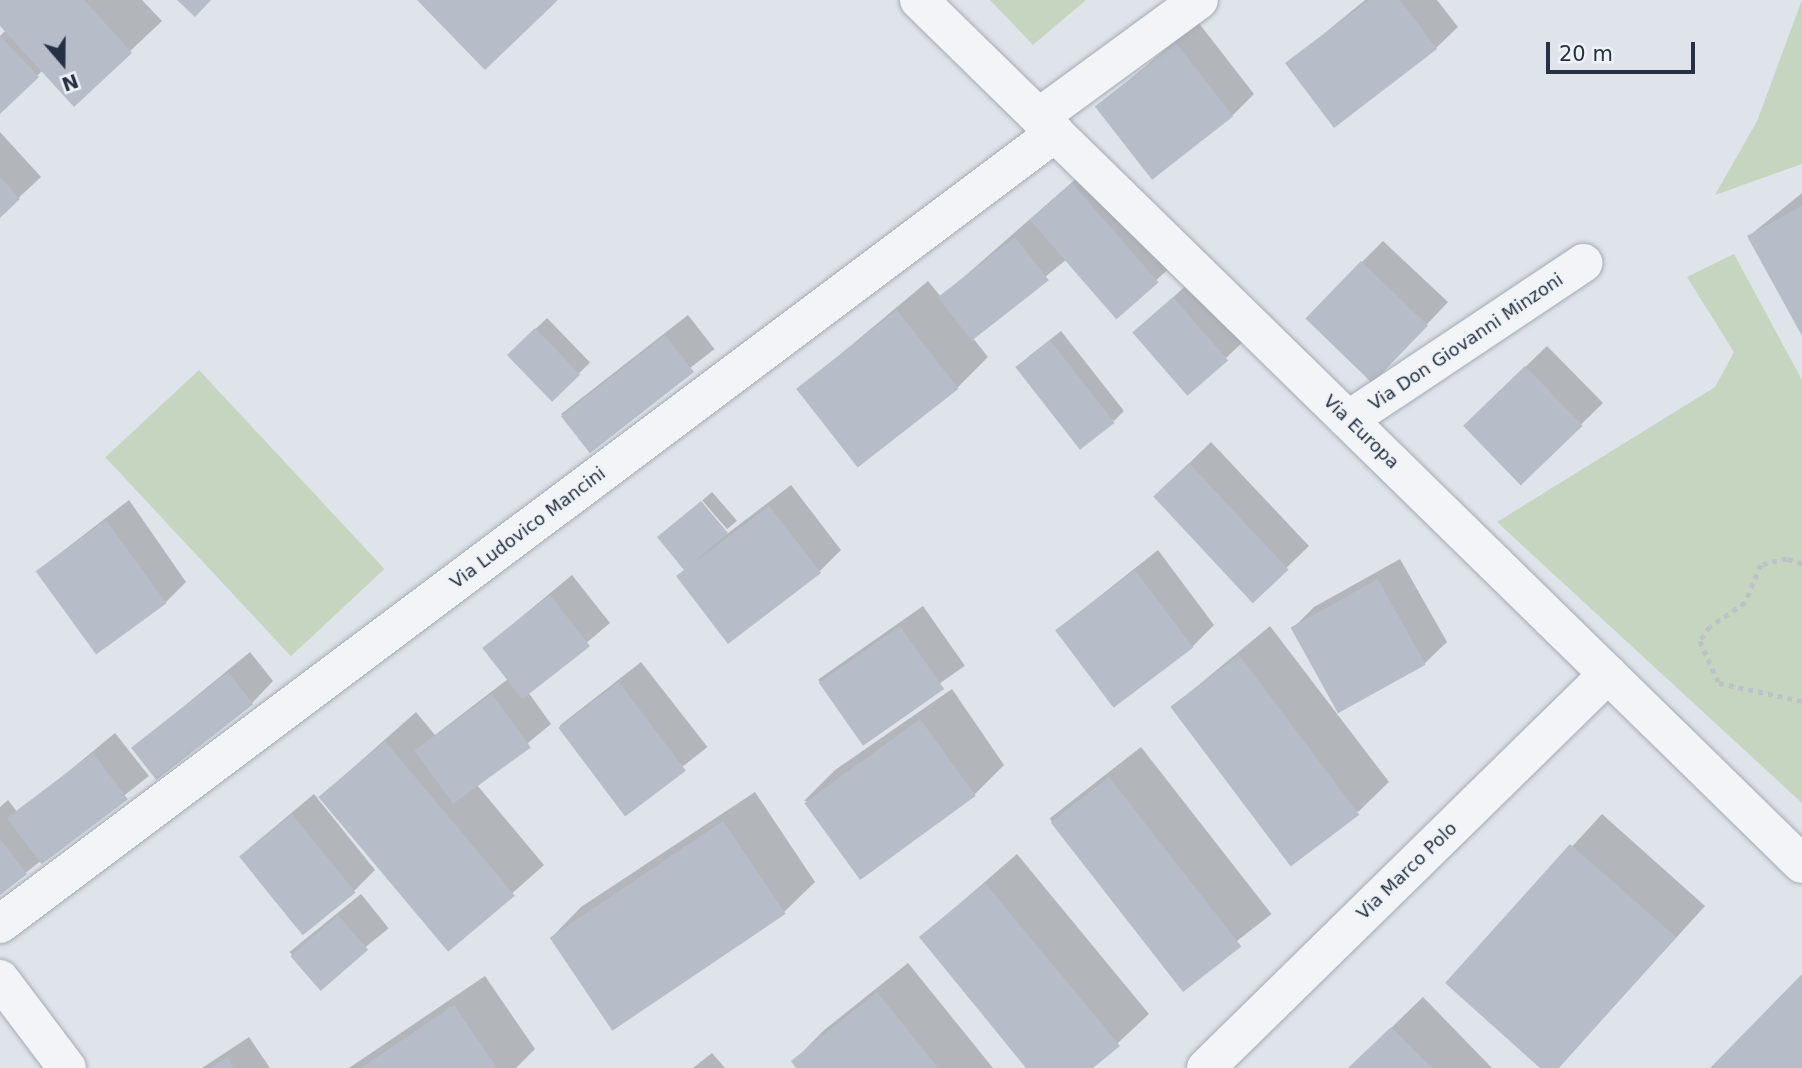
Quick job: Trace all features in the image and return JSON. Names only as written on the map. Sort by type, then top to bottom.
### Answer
[{"type":"street","name":"Via Europa","points":[[919,0],[1802,864]]},
{"type":"street","name":"Via Ludovico Mancini","points":[[0,924],[1047,125],[1199,0]]},
{"type":"street","name":"Via Don Giovanni Minzoni","points":[[1348,420],[1583,263]]},
{"type":"street","name":"Via Marco Polo","points":[[1206,1068],[1608,674]]},
{"type":"street","points":[[0,979],[67,1068]]},
{"type":"path","points":[[1802,564],[1787,559],[1761,565],[1745,603],[1710,627],[1700,642],[1719,683],[1802,701]]},
{"type":"green space","points":[[990,0],[1086,0],[1033,45]]},
{"type":"green space","points":[[1802,0],[1802,164],[1715,195],[1757,121]]},
{"type":"green space","points":[[1734,254],[1802,380],[1802,803],[1497,522],[1715,387],[1734,352],[1687,277]]},
{"type":"green space","points":[[199,370],[385,569],[291,656],[105,457]]},
{"type":"building","points":[[0,0],[84,0],[132,53],[74,107],[0,26]]},
{"type":"building","points":[[177,0],[211,0],[195,17]]},
{"type":"building","points":[[417,0],[558,0],[485,70]]},
{"type":"building","points":[[1369,0],[1400,0],[1437,49],[1334,128],[1285,63]]},
{"type":"building","points":[[0,36],[39,77],[0,114]]},
{"type":"building","points":[[1176,43],[1233,116],[1152,180],[1095,106]]},
{"type":"building","points":[[0,177],[20,199],[0,218]]},
{"type":"building","points":[[1072,183],[1159,283],[1116,319],[1030,220]]},
{"type":"building","points":[[1802,206],[1802,336],[1747,236]]},
{"type":"building","points":[[1015,237],[1049,280],[972,341],[938,297]]},
{"type":"building","points":[[1361,261],[1428,326],[1372,383],[1305,319]]},
{"type":"building","points":[[1173,297],[1228,360],[1187,396],[1132,332]]},
{"type":"building","points":[[897,310],[959,389],[858,468],[796,389]]},
{"type":"building","points":[[535,328],[580,375],[552,402],[507,355]]},
{"type":"building","points":[[665,335],[694,372],[590,453],[561,416]]},
{"type":"building","points":[[1050,340],[1115,423],[1080,450],[1015,367]]},
{"type":"building","points":[[1525,366],[1583,426],[1521,485],[1463,426]]},
{"type":"building","points":[[1189,463],[1289,570],[1253,603],[1153,496]]},
{"type":"building","points":[[701,501],[728,533],[691,565],[769,506],[821,573],[728,644],[676,576],[684,570],[657,537]]},
{"type":"building","points":[[106,520],[167,603],[96,654],[36,571]]},
{"type":"building","points":[[1135,570],[1193,647],[1114,708],[1055,630]]},
{"type":"building","points":[[1378,579],[1426,665],[1338,713],[1291,627]]},
{"type":"building","points":[[550,595],[590,646],[522,699],[482,648]]},
{"type":"building","points":[[900,626],[944,689],[863,746],[819,683]]},
{"type":"building","points":[[1239,655],[1359,815],[1291,866],[1170,707]]},
{"type":"building","points":[[228,672],[253,704],[156,780],[131,748]]},
{"type":"building","points":[[619,682],[686,771],[625,816],[558,728]]},
{"type":"building","points":[[492,694],[531,747],[453,804],[414,750]]},
{"type":"building","points":[[920,719],[976,796],[860,880],[804,803]]},
{"type":"building","points":[[385,741],[515,896],[448,952],[318,797]]},
{"type":"building","points":[[93,753],[128,799],[42,864],[7,818]]},
{"type":"building","points":[[1109,777],[1241,946],[1183,992],[1051,823]]},
{"type":"building","points":[[292,814],[356,892],[303,935],[239,857]]},
{"type":"building","points":[[723,821],[786,914],[612,1031],[550,938]]},
{"type":"building","points":[[0,839],[27,874],[0,895]]},
{"type":"building","points":[[1570,844],[1676,937],[1559,1068],[1540,1068],[1445,983]]},
{"type":"building","points":[[985,883],[1120,1046],[1093,1068],[1026,1068],[919,937]]},
{"type":"building","points":[[338,915],[368,950],[321,991],[290,956]]},
{"type":"building","points":[[1802,974],[1802,1068],[1710,1068]]},
{"type":"building","points":[[877,992],[938,1068],[796,1068],[791,1061]]},
{"type":"building","points":[[454,1005],[497,1068],[361,1068]]},
{"type":"building","points":[[1391,1027],[1432,1068],[1348,1068]]},
{"type":"building","points":[[227,1057],[234,1068],[210,1068]]}]
